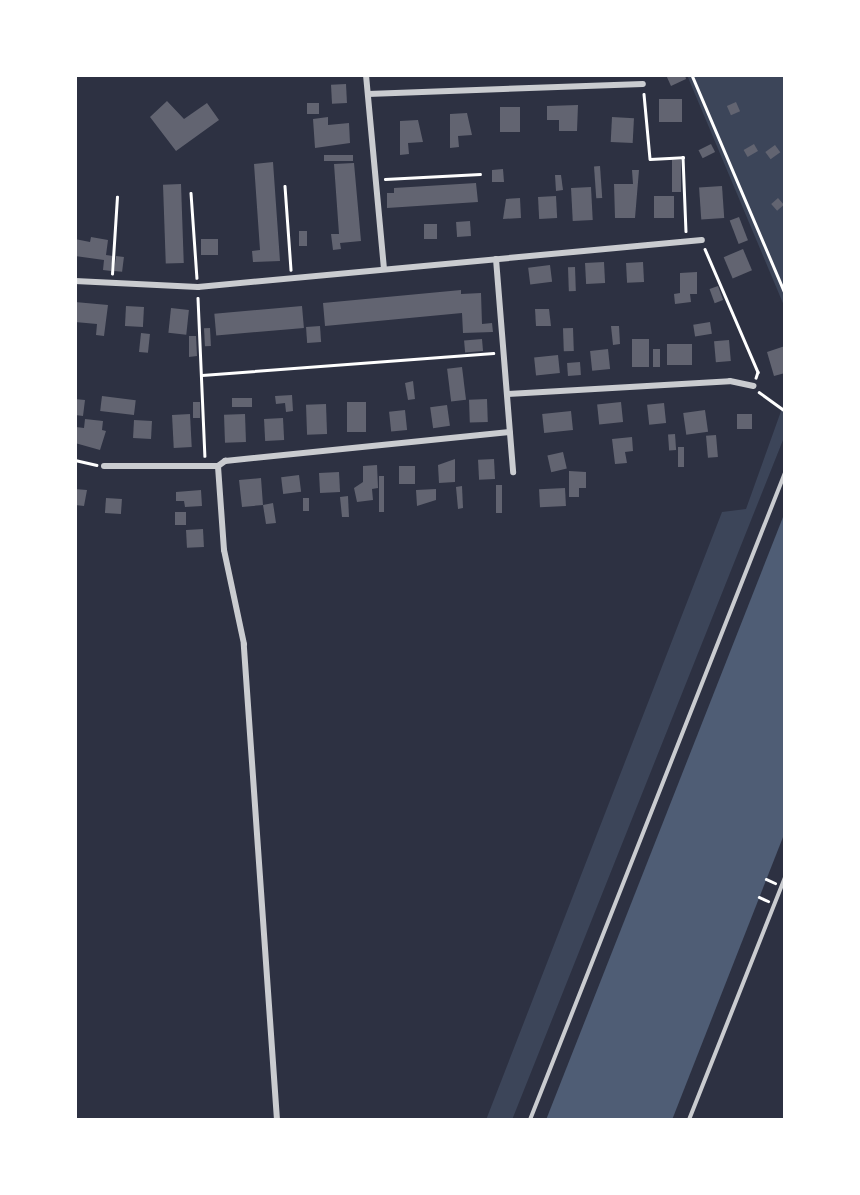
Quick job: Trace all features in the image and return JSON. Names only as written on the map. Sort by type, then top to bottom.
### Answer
[{"type":"street","points":[[366,75],[384,268]]},
{"type":"street","points":[[368,94],[643,84]]},
{"type":"street","points":[[75,281],[111,285],[198,287],[702,240]]},
{"type":"street","points":[[496,259],[513,472]]},
{"type":"street","points":[[507,394],[730,381],[753,386]]},
{"type":"street","points":[[104,467],[218,466],[225,461],[510,432]]},
{"type":"street","points":[[218,466],[223,550],[244,644],[277,1120]]},
{"type":"lane","points":[[530,1120],[785,473]]},
{"type":"lane","points":[[689,1120],[785,877]]},
{"type":"path","points":[[692,75],[785,293]]},
{"type":"path","points":[[643,84],[650,159],[683,157],[685,231],[702,240],[758,372],[753,386],[785,411]]},
{"type":"path","points":[[375,180],[480,174]]},
{"type":"path","points":[[285,186],[292,278]]},
{"type":"path","points":[[191,193],[198,287],[205,466]]},
{"type":"path","points":[[111,285],[117,197]]},
{"type":"path","points":[[202,375],[503,353]]},
{"type":"path","points":[[75,460],[104,467]]},
{"type":"shaded area","points":[[687,75],[785,75],[785,308]]},
{"type":"shaded area","points":[[785,400],[785,435],[512,1120],[486,1120],[722,512],[746,509]]},
{"type":"shaded area","points":[[785,512],[785,832],[672,1120],[546,1120]]},
{"type":"building","points":[[666,75],[685,75],[686,79],[671,86]]},
{"type":"building","points":[[346,84],[347,103],[332,104],[331,85]]},
{"type":"building","points":[[659,99],[682,99],[682,122],[659,122]]},
{"type":"building","points":[[167,101],[184,119],[207,103],[219,120],[176,151],[150,117]]},
{"type":"building","points":[[736,102],[740,111],[731,115],[727,106]]},
{"type":"building","points":[[307,103],[319,103],[319,114],[307,114]]},
{"type":"building","points":[[578,105],[577,131],[559,131],[559,120],[547,120],[547,106]]},
{"type":"building","points":[[500,107],[520,107],[520,132],[500,132]]},
{"type":"building","points":[[467,113],[472,135],[458,136],[459,147],[450,148],[450,114]]},
{"type":"building","points":[[328,117],[328,125],[349,123],[350,143],[315,148],[313,119]]},
{"type":"building","points":[[612,117],[634,118],[633,143],[611,142]]},
{"type":"building","points":[[418,120],[423,142],[408,143],[409,154],[400,155],[400,121]]},
{"type":"building","points":[[711,144],[715,152],[703,158],[699,150]]},
{"type":"building","points":[[754,144],[758,151],[748,157],[744,150]]},
{"type":"building","points":[[775,145],[780,152],[771,159],[765,152]]},
{"type":"building","points":[[324,155],[353,155],[353,161],[324,161]]},
{"type":"building","points":[[672,160],[681,160],[681,192],[672,192]]},
{"type":"building","points":[[273,162],[280,261],[253,262],[252,251],[260,250],[254,164]]},
{"type":"building","points":[[354,163],[361,241],[340,243],[341,249],[333,250],[331,234],[339,234],[334,164]]},
{"type":"building","points":[[594,166],[600,166],[602,198],[596,198]]},
{"type":"building","points":[[503,169],[504,182],[492,182],[492,170]]},
{"type":"building","points":[[632,170],[639,170],[635,218],[615,218],[614,184],[633,184]]},
{"type":"building","points":[[555,175],[561,175],[563,190],[556,191]]},
{"type":"building","points":[[476,183],[478,202],[387,208],[387,193],[394,193],[394,188]]},
{"type":"building","points":[[181,184],[184,263],[166,264],[163,185]]},
{"type":"building","points":[[722,186],[724,218],[701,220],[699,188]]},
{"type":"building","points":[[591,187],[593,220],[573,221],[571,188]]},
{"type":"building","points":[[556,196],[557,218],[539,219],[538,197]]},
{"type":"building","points":[[654,196],[674,196],[674,218],[654,218]]},
{"type":"building","points":[[520,198],[521,218],[503,219],[506,199]]},
{"type":"building","points":[[778,198],[784,205],[777,211],[771,204]]},
{"type":"building","points":[[739,217],[748,240],[739,244],[730,221]]},
{"type":"building","points":[[470,221],[471,236],[457,237],[456,222]]},
{"type":"building","points":[[424,224],[437,224],[437,239],[424,239]]},
{"type":"building","points":[[299,231],[307,231],[307,246],[299,246]]},
{"type":"building","points":[[91,237],[108,240],[106,255],[113,256],[111,271],[103,270],[104,260],[75,256],[75,239],[90,242]]},
{"type":"building","points":[[201,239],[218,239],[218,255],[201,255]]},
{"type":"building","points":[[743,249],[752,270],[733,278],[724,257]]},
{"type":"building","points":[[116,256],[124,257],[122,272],[114,271]]},
{"type":"building","points":[[604,262],[605,283],[586,284],[585,263]]},
{"type":"building","points":[[643,262],[644,282],[627,283],[626,263]]},
{"type":"building","points":[[550,265],[552,282],[530,285],[528,268]]},
{"type":"building","points":[[568,267],[575,267],[576,291],[569,291]]},
{"type":"building","points":[[697,272],[697,294],[690,294],[691,302],[675,304],[674,294],[680,293],[680,273]]},
{"type":"building","points":[[718,286],[723,300],[715,303],[710,289]]},
{"type":"building","points":[[461,290],[461,294],[481,293],[482,324],[492,323],[493,332],[463,333],[462,313],[325,326],[323,303]]},
{"type":"building","points":[[75,302],[108,305],[104,336],[96,335],[97,324],[75,322]]},
{"type":"building","points":[[126,306],[144,307],[143,327],[125,326]]},
{"type":"building","points":[[302,306],[304,328],[216,336],[214,314]]},
{"type":"building","points":[[171,308],[189,310],[186,335],[168,333]]},
{"type":"building","points":[[535,309],[549,309],[551,326],[536,326]]},
{"type":"building","points":[[710,322],[712,334],[695,337],[693,325]]},
{"type":"building","points":[[320,326],[321,342],[307,343],[306,327]]},
{"type":"building","points":[[611,326],[619,326],[620,344],[613,345]]},
{"type":"building","points":[[204,328],[210,328],[211,346],[205,346]]},
{"type":"building","points":[[563,328],[573,328],[574,351],[564,351]]},
{"type":"building","points":[[141,333],[150,334],[148,353],[139,352]]},
{"type":"building","points":[[189,336],[196,336],[197,356],[189,357]]},
{"type":"building","points":[[482,339],[483,351],[465,353],[464,341]]},
{"type":"building","points":[[632,339],[649,339],[649,367],[632,367]]},
{"type":"building","points":[[729,340],[731,361],[716,362],[714,341]]},
{"type":"building","points":[[667,344],[692,344],[692,365],[667,365]]},
{"type":"building","points":[[785,346],[785,373],[774,376],[767,352]]},
{"type":"building","points":[[608,349],[610,369],[592,371],[590,351]]},
{"type":"building","points":[[653,349],[660,349],[660,367],[653,367]]},
{"type":"building","points":[[558,355],[560,373],[536,375],[534,358]]},
{"type":"building","points":[[580,362],[581,375],[568,376],[567,363]]},
{"type":"building","points":[[462,367],[466,400],[451,402],[447,369]]},
{"type":"building","points":[[413,381],[415,399],[408,400],[405,383]]},
{"type":"building","points":[[292,395],[293,411],[286,412],[285,403],[276,404],[275,396]]},
{"type":"building","points":[[102,396],[136,400],[134,415],[100,411]]},
{"type":"building","points":[[232,398],[252,398],[252,407],[232,407]]},
{"type":"building","points":[[75,399],[85,400],[83,416],[75,415]]},
{"type":"building","points":[[487,399],[488,422],[470,423],[469,400]]},
{"type":"building","points":[[193,402],[200,402],[200,418],[193,418]]},
{"type":"building","points":[[347,402],[366,402],[366,432],[347,432]]},
{"type":"building","points":[[621,402],[623,422],[599,424],[597,405]]},
{"type":"building","points":[[664,403],[666,423],[649,425],[647,405]]},
{"type":"building","points":[[326,404],[327,434],[307,435],[306,405]]},
{"type":"building","points":[[447,405],[450,426],[433,428],[430,407]]},
{"type":"building","points":[[405,410],[407,430],[391,432],[389,412]]},
{"type":"building","points":[[705,410],[708,432],[686,435],[683,413]]},
{"type":"building","points":[[571,411],[573,430],[544,433],[542,414]]},
{"type":"building","points":[[190,414],[192,447],[174,448],[172,415]]},
{"type":"building","points":[[245,414],[246,442],[225,443],[224,415]]},
{"type":"building","points":[[737,414],[752,414],[752,429],[737,429]]},
{"type":"building","points":[[283,418],[284,440],[265,441],[264,419]]},
{"type":"building","points":[[85,419],[103,421],[102,430],[106,431],[100,450],[75,443],[76,427],[84,428]]},
{"type":"building","points":[[134,420],[152,421],[151,439],[133,438]]},
{"type":"building","points":[[668,434],[675,434],[676,450],[669,450]]},
{"type":"building","points":[[716,435],[718,457],[708,458],[706,436]]},
{"type":"building","points":[[632,437],[633,451],[625,452],[627,463],[615,464],[612,439]]},
{"type":"building","points":[[678,447],[684,447],[684,467],[678,467]]},
{"type":"building","points":[[563,452],[567,469],[551,472],[547,456]]},
{"type":"building","points":[[455,459],[455,482],[439,483],[438,465]]},
{"type":"building","points":[[494,459],[495,479],[479,480],[478,460]]},
{"type":"building","points":[[377,465],[378,488],[372,489],[373,500],[357,502],[354,488],[363,482],[363,466]]},
{"type":"building","points":[[399,466],[415,466],[415,484],[399,484]]},
{"type":"building","points":[[569,471],[586,472],[586,488],[579,488],[579,497],[569,497]]},
{"type":"building","points":[[339,472],[340,492],[320,493],[319,473]]},
{"type":"building","points":[[299,475],[301,492],[283,494],[281,477]]},
{"type":"building","points":[[379,476],[384,476],[384,512],[379,512]]},
{"type":"building","points":[[261,478],[263,505],[242,507],[239,480]]},
{"type":"building","points":[[496,485],[502,485],[502,513],[496,513]]},
{"type":"building","points":[[462,486],[463,508],[458,509],[456,487]]},
{"type":"building","points":[[565,488],[566,506],[540,507],[539,489]]},
{"type":"building","points":[[75,489],[87,490],[84,506],[75,505]]},
{"type":"building","points":[[436,489],[436,500],[417,506],[416,490]]},
{"type":"building","points":[[201,490],[202,506],[185,507],[184,501],[176,501],[176,492]]},
{"type":"building","points":[[348,496],[349,517],[342,517],[340,497]]},
{"type":"building","points":[[106,498],[122,499],[121,514],[105,513]]},
{"type":"building","points":[[303,498],[309,498],[309,511],[303,511]]},
{"type":"building","points":[[273,503],[276,523],[266,524],[263,505]]},
{"type":"building","points":[[175,512],[186,512],[186,525],[175,525]]},
{"type":"building","points":[[203,529],[204,547],[187,548],[186,530]]}]
